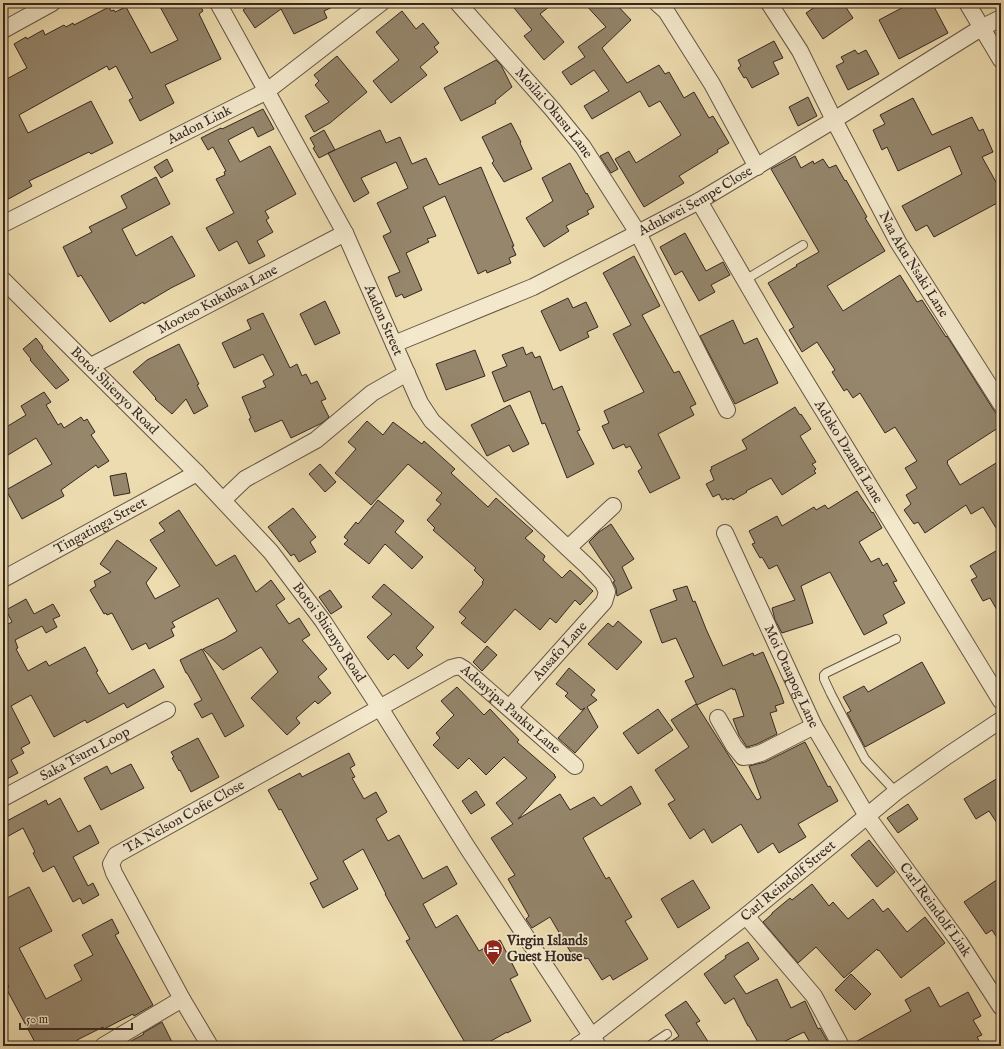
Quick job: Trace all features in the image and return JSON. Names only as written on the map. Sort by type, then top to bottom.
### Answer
[{"type":"street","points":[[3,30],[52,3]]},
{"type":"street","name":"Aadon Street","points":[[218,3],[345,233],[420,403],[432,420],[603,582],[607,592]]},
{"type":"street","name":"Aadon Link","points":[[3,224],[267,91],[382,3]]},
{"type":"street","points":[[657,3],[666,11],[712,84],[757,167]]},
{"type":"street","name":"Naa Aku Nsaki Lane","points":[[769,3],[800,51],[834,120],[898,242],[1001,404]]},
{"type":"street","points":[[966,3],[1001,60]]},
{"type":"street","name":"Moilai Okusu Lane","points":[[462,5],[554,110],[583,147],[638,233],[727,410]]},
{"type":"street","name":"Adukwei Sempe Close","points":[[394,344],[533,287],[638,233],[757,167],[981,28],[1001,18]]},
{"type":"street","name":"Adoko Dzamfi Lane","points":[[699,200],[771,325],[1001,701]]},
{"type":"street","name":"Mootso Kukubaa Lane","points":[[91,366],[345,233]]},
{"type":"street","name":"Botoi Shienyo Road","points":[[3,280],[197,472],[271,552],[323,621],[380,708],[467,848],[595,1041]]},
{"type":"street","points":[[223,500],[245,479],[316,440],[372,393],[407,373]]},
{"type":"street","name":"Tingatinga Street","points":[[3,579],[197,472]]},
{"type":"street","points":[[568,548],[612,506]]},
{"type":"street","name":"Moi Otaapog Lane","points":[[725,533],[814,726],[867,816]]},
{"type":"street","name":"Ansafo Lane","points":[[509,708],[604,602],[607,592]]},
{"type":"street","name":"Adoayipa Panku Lane","points":[[380,708],[451,668],[459,666],[575,766]]},
{"type":"street","name":"TA Nelson Cofie Close","points":[[210,1046],[182,999],[114,873],[111,864],[116,855],[380,708]]},
{"type":"street","name":"Saka Tsuru Loop","points":[[3,798],[167,710]]},
{"type":"street","points":[[718,718],[734,746],[743,757],[761,752],[814,726]]},
{"type":"street","name":"Carl Reindolf Street","points":[[577,1046],[595,1041],[896,792],[1001,720]]},
{"type":"street","name":"Carl Reindolf Link","points":[[867,816],[959,942],[1001,1007]]},
{"type":"street","points":[[746,916],[814,996],[841,1046]]},
{"type":"street","points":[[103,1046],[182,999]]},
{"type":"lane","points":[[745,280],[803,245]]},
{"type":"lane","points":[[896,639],[826,672],[824,679],[865,759],[896,792]]},
{"type":"lane","points":[[649,1046],[667,1034]]},
{"type":"building","points":[[158,3],[199,3],[203,11],[199,14],[221,59],[165,85],[174,103],[140,121],[129,100],[133,98],[116,66],[109,70],[107,66],[19,115],[28,133],[91,101],[113,143],[91,154],[89,152],[29,181],[32,186],[3,202],[3,81],[27,68],[14,44],[43,30],[45,35],[64,25],[66,27],[73,23],[74,25],[109,7],[111,11],[114,10],[115,12],[126,7],[151,53],[178,40]]},
{"type":"building","points":[[253,3],[341,3],[324,11],[327,18],[294,34],[281,9],[255,28],[243,10]]},
{"type":"building","points":[[510,3],[554,3],[540,14],[564,42],[544,60],[524,36],[532,30]]},
{"type":"building","points":[[584,3],[615,3],[631,20],[602,48],[627,83],[659,65],[665,74],[669,72],[684,98],[694,92],[709,118],[713,116],[729,143],[717,150],[718,152],[679,176],[684,183],[644,207],[615,159],[629,151],[636,163],[681,135],[660,101],[649,107],[640,91],[592,119],[584,106],[609,91],[594,70],[571,85],[562,72],[585,57],[578,47],[606,27]]},
{"type":"building","points":[[821,3],[843,3],[853,18],[823,39],[806,13]]},
{"type":"building","points":[[911,3],[932,3],[948,33],[899,59],[879,20]]},
{"type":"building","points":[[402,11],[416,29],[423,23],[439,43],[434,47],[438,52],[420,67],[427,75],[391,103],[373,81],[399,60],[376,32]]},
{"type":"building","points":[[774,41],[783,58],[773,62],[779,74],[752,88],[746,77],[744,78],[738,68],[741,66],[738,60]]},
{"type":"building","points":[[855,50],[858,54],[866,50],[879,74],[848,90],[836,66],[844,62],[841,57]]},
{"type":"building","points":[[337,56],[367,92],[330,123],[314,132],[305,116],[329,102],[315,85],[319,81],[314,75]]},
{"type":"building","points":[[496,60],[501,65],[512,87],[495,101],[496,103],[461,121],[444,88]]},
{"type":"building","points":[[808,97],[817,116],[798,126],[789,107]]},
{"type":"building","points":[[913,98],[932,135],[972,117],[979,131],[983,129],[993,152],[982,157],[1001,191],[1001,201],[934,237],[927,225],[916,231],[902,206],[962,174],[950,146],[898,171],[887,147],[882,150],[873,130],[885,124],[880,115]]},
{"type":"building","points":[[263,109],[274,129],[258,137],[253,127],[228,140],[240,162],[270,146],[296,194],[265,211],[269,218],[266,220],[273,232],[257,241],[265,256],[249,264],[237,241],[219,251],[206,228],[234,213],[216,179],[225,175],[224,172],[226,171],[213,147],[208,150],[201,138]]},
{"type":"building","points":[[511,123],[521,142],[520,143],[532,169],[504,182],[492,163],[494,161],[482,137]]},
{"type":"building","points":[[324,130],[335,150],[319,158],[313,148],[315,147],[310,138]]},
{"type":"building","points":[[380,130],[386,143],[400,137],[412,164],[426,158],[439,185],[481,167],[514,246],[512,246],[516,255],[509,258],[511,263],[487,273],[486,270],[478,274],[445,196],[423,207],[436,236],[427,239],[429,242],[406,253],[422,290],[404,298],[402,294],[396,297],[388,277],[400,272],[383,236],[391,232],[377,203],[408,188],[396,162],[361,178],[369,193],[354,202],[328,153]]},
{"type":"building","points":[[608,152],[618,169],[611,173],[600,156]]},
{"type":"building","points":[[795,156],[801,168],[813,161],[814,164],[823,159],[829,168],[836,165],[845,181],[846,180],[867,217],[865,218],[885,251],[827,286],[843,311],[900,275],[917,302],[922,300],[1001,420],[1001,426],[947,461],[947,463],[960,485],[1001,460],[1001,536],[983,507],[971,514],[966,505],[925,533],[918,522],[914,524],[904,510],[911,504],[906,495],[917,488],[905,468],[917,461],[895,427],[885,433],[860,393],[853,398],[847,389],[844,391],[832,372],[835,370],[817,342],[802,352],[789,330],[794,327],[768,283],[819,252],[771,169]]},
{"type":"building","points":[[167,159],[173,171],[161,178],[154,167]]},
{"type":"building","points":[[570,163],[594,207],[587,211],[589,214],[566,226],[569,231],[544,247],[526,218],[553,201],[542,178]]},
{"type":"building","points":[[156,177],[170,204],[122,229],[136,256],[172,236],[195,276],[144,304],[143,302],[110,322],[81,275],[78,277],[63,247],[92,232],[89,227],[127,208],[121,196]]},
{"type":"building","points":[[685,233],[706,271],[723,262],[730,275],[711,285],[715,292],[699,301],[682,271],[675,275],[660,247]]},
{"type":"building","points":[[634,256],[660,306],[642,315],[674,373],[679,371],[696,404],[690,407],[694,415],[658,434],[680,478],[650,493],[638,471],[642,468],[630,446],[626,448],[624,444],[613,449],[602,426],[609,423],[604,411],[644,392],[613,334],[631,325],[603,273]]},
{"type":"building","points":[[568,298],[573,308],[586,302],[598,327],[587,332],[589,337],[560,351],[541,311]]},
{"type":"building","points":[[325,301],[340,333],[315,345],[300,314]]},
{"type":"building","points":[[263,313],[290,368],[297,364],[302,376],[306,374],[311,384],[317,381],[326,399],[321,401],[329,417],[322,423],[291,438],[282,420],[255,432],[249,419],[251,418],[242,397],[266,387],[263,381],[274,375],[263,354],[234,368],[222,343],[251,329],[247,320]]},
{"type":"building","points":[[733,320],[744,344],[757,338],[778,383],[735,404],[700,336]]},
{"type":"building","points":[[36,338],[43,347],[42,348],[69,380],[56,389],[30,360],[31,359],[23,349]]},
{"type":"building","points":[[179,344],[208,406],[194,414],[186,399],[172,414],[155,399],[156,398],[133,372],[147,360]]},
{"type":"building","points":[[523,347],[526,355],[532,352],[535,358],[540,356],[553,390],[562,386],[580,430],[577,431],[594,464],[567,478],[545,423],[542,424],[530,391],[504,402],[492,372],[507,366],[502,355]]},
{"type":"building","points":[[475,350],[485,376],[446,390],[436,364]]},
{"type":"building","points":[[44,392],[51,402],[46,405],[58,425],[61,423],[64,428],[81,417],[84,421],[87,419],[95,432],[91,435],[109,461],[98,468],[96,465],[61,490],[64,496],[22,519],[6,490],[52,464],[36,438],[8,455],[3,447],[3,429],[26,415],[21,406]]},
{"type":"building","points":[[510,405],[529,444],[513,452],[509,445],[487,456],[471,425]]},
{"type":"building","points":[[795,407],[811,429],[800,436],[816,462],[812,464],[816,469],[814,471],[816,473],[782,495],[771,478],[746,491],[747,492],[733,500],[732,498],[727,500],[726,498],[722,500],[719,494],[713,497],[706,484],[714,480],[710,470],[712,469],[711,467],[747,449],[742,440]]},
{"type":"building","points":[[367,421],[383,435],[393,422],[422,444],[424,441],[455,469],[451,473],[488,507],[496,498],[533,531],[525,538],[545,556],[543,560],[562,578],[570,570],[593,591],[580,605],[575,600],[556,623],[550,618],[540,630],[515,609],[485,643],[461,623],[466,618],[459,612],[483,584],[482,582],[484,580],[474,570],[476,568],[433,530],[435,528],[427,520],[441,504],[436,500],[442,493],[408,464],[371,505],[335,473],[356,449],[348,442]]},
{"type":"building","points":[[320,464],[336,482],[325,492],[309,474]]},
{"type":"building","points":[[126,473],[130,493],[114,496],[110,476]]},
{"type":"building","points":[[857,491],[872,513],[873,512],[882,528],[859,542],[871,562],[879,558],[883,566],[887,563],[897,581],[893,582],[905,603],[883,615],[887,623],[864,635],[830,572],[801,586],[813,623],[782,633],[775,620],[772,608],[795,600],[777,565],[769,569],[762,557],[760,558],[752,544],[755,543],[749,531],[777,516],[782,526],[814,507],[816,510],[825,505],[828,509]]},
{"type":"building","points":[[378,500],[404,521],[395,532],[423,557],[412,569],[385,544],[369,564],[344,544],[348,540],[344,537],[356,522],[358,524]]},
{"type":"building","points":[[293,508],[316,537],[310,542],[316,552],[299,562],[294,554],[291,556],[268,527]]},
{"type":"building","points":[[179,510],[216,566],[235,555],[256,592],[271,580],[285,599],[276,605],[289,624],[299,618],[310,635],[302,640],[327,669],[318,677],[331,693],[318,704],[315,701],[296,718],[300,723],[287,735],[251,698],[278,672],[261,647],[223,670],[203,649],[237,631],[218,598],[172,622],[175,627],[171,629],[174,636],[149,649],[146,643],[132,650],[112,613],[107,615],[106,613],[104,614],[90,590],[96,586],[94,581],[111,572],[100,564],[117,540],[157,568],[146,583],[155,599],[180,586],[150,540],[165,531],[159,523]]},
{"type":"building","points":[[611,524],[634,559],[622,567],[632,588],[617,596],[616,588],[613,582],[615,581],[589,542],[599,532]]},
{"type":"building","points":[[1001,548],[1001,617],[990,598],[983,601],[971,580],[977,577],[970,566]]},
{"type":"building","points":[[384,584],[434,627],[416,648],[423,655],[408,669],[394,654],[388,660],[367,637],[392,614],[372,597]]},
{"type":"building","points":[[687,586],[723,666],[753,653],[754,656],[763,652],[784,703],[775,706],[777,711],[770,713],[777,734],[757,744],[747,747],[739,735],[733,719],[744,716],[735,689],[733,690],[732,688],[697,705],[685,681],[694,677],[676,638],[662,643],[650,610],[677,600],[673,590]]},
{"type":"building","points":[[330,590],[342,607],[331,614],[319,597]]},
{"type":"building","points":[[26,599],[34,614],[53,604],[60,616],[53,619],[57,627],[46,633],[42,626],[15,640],[18,648],[16,649],[28,671],[46,661],[49,666],[85,647],[98,671],[96,672],[109,694],[154,669],[164,687],[127,708],[124,703],[87,723],[85,720],[54,737],[31,695],[11,706],[30,743],[21,748],[24,753],[11,760],[18,773],[3,781],[3,618],[6,625],[12,622],[6,610]]},
{"type":"building","points":[[618,621],[642,642],[617,670],[588,644],[608,623],[613,627]]},
{"type":"building","points":[[487,646],[497,655],[482,671],[473,662]]},
{"type":"building","points":[[202,649],[244,726],[225,737],[212,713],[202,718],[194,704],[202,700],[180,660]]},
{"type":"building","points":[[922,662],[945,703],[865,747],[847,713],[851,711],[843,697],[864,686],[868,692]]},
{"type":"building","points":[[569,668],[595,690],[591,695],[597,700],[587,707],[598,727],[575,753],[558,738],[585,708],[581,710],[565,696],[568,693],[556,684]]},
{"type":"building","points":[[457,687],[484,715],[490,709],[519,740],[517,742],[556,777],[518,819],[560,794],[570,810],[594,797],[601,806],[631,786],[641,804],[583,838],[606,879],[609,877],[632,917],[625,921],[648,959],[613,980],[610,975],[602,980],[588,958],[585,959],[582,953],[574,958],[550,917],[532,928],[526,919],[529,916],[508,879],[515,875],[491,838],[513,824],[496,803],[527,778],[504,757],[486,775],[469,758],[458,769],[433,745],[440,738],[436,733],[454,715],[441,701]]},
{"type":"building","points":[[696,704],[757,800],[761,798],[749,766],[765,762],[805,742],[828,787],[830,786],[838,801],[798,824],[806,837],[779,853],[773,843],[758,853],[741,824],[712,843],[704,829],[690,839],[668,804],[675,800],[655,770],[689,747],[671,720]]},
{"type":"building","points":[[658,709],[673,730],[638,754],[623,733]]},
{"type":"building","points":[[198,738],[219,777],[191,792],[172,758],[174,757],[171,752]]},
{"type":"building","points":[[349,753],[355,765],[350,768],[355,777],[352,778],[364,799],[376,792],[387,812],[376,819],[388,841],[399,835],[423,879],[447,866],[457,884],[423,904],[436,928],[457,915],[479,951],[500,940],[518,975],[510,979],[531,1021],[482,1046],[467,1046],[406,941],[410,939],[385,894],[363,849],[343,861],[358,889],[323,908],[310,883],[318,879],[281,809],[279,810],[268,790],[300,773],[302,777]]},
{"type":"building","points":[[131,764],[144,788],[101,810],[84,778],[107,766],[111,774]]},
{"type":"building","points":[[1001,776],[1001,829],[989,811],[976,819],[964,799]]},
{"type":"building","points":[[476,791],[485,805],[471,814],[462,801]]},
{"type":"building","points":[[60,798],[78,832],[90,825],[99,843],[73,857],[88,886],[93,883],[99,895],[83,904],[80,898],[73,902],[54,866],[43,872],[33,853],[35,852],[23,828],[3,839],[3,823],[46,800],[48,805]]},
{"type":"building","points":[[908,804],[918,819],[898,833],[887,818]]},
{"type":"building","points":[[869,840],[895,872],[877,887],[851,855]]},
{"type":"building","points":[[1001,877],[1001,944],[992,930],[986,934],[964,902]]},
{"type":"building","points":[[693,880],[710,908],[678,928],[661,899]]},
{"type":"building","points":[[812,884],[829,906],[833,902],[848,919],[873,899],[883,912],[888,908],[907,932],[925,917],[945,943],[901,978],[877,949],[844,978],[816,947],[798,963],[763,922],[790,898],[792,900]]},
{"type":"building","points":[[29,887],[52,931],[19,948],[46,999],[82,980],[74,965],[93,955],[82,935],[112,919],[119,933],[115,935],[153,1005],[134,1016],[133,1014],[104,1029],[103,1027],[77,1040],[80,1046],[37,1046],[6,988],[9,987],[3,976],[3,900]]},
{"type":"building","points":[[748,942],[759,959],[734,976],[746,994],[777,979],[791,1008],[805,1001],[818,1029],[820,1028],[830,1046],[812,1046],[804,1032],[775,1046],[760,1046],[734,998],[725,1004],[704,974],[726,958],[725,956]]},
{"type":"building","points":[[851,974],[871,994],[855,1010],[835,990]]},
{"type":"building","points":[[929,987],[940,1007],[968,992],[981,1016],[973,1020],[982,1035],[977,1037],[982,1046],[850,1046],[911,1011],[905,1000]]},
{"type":"building","points":[[686,1001],[700,1021],[696,1023],[711,1046],[664,1046],[679,1036],[665,1015]]},
{"type":"building","points":[[162,1022],[174,1046],[122,1046],[144,1034],[143,1033]]},
{"type":"place","name":"Virgin Islands Guest House","points":[[493,966]]}]
